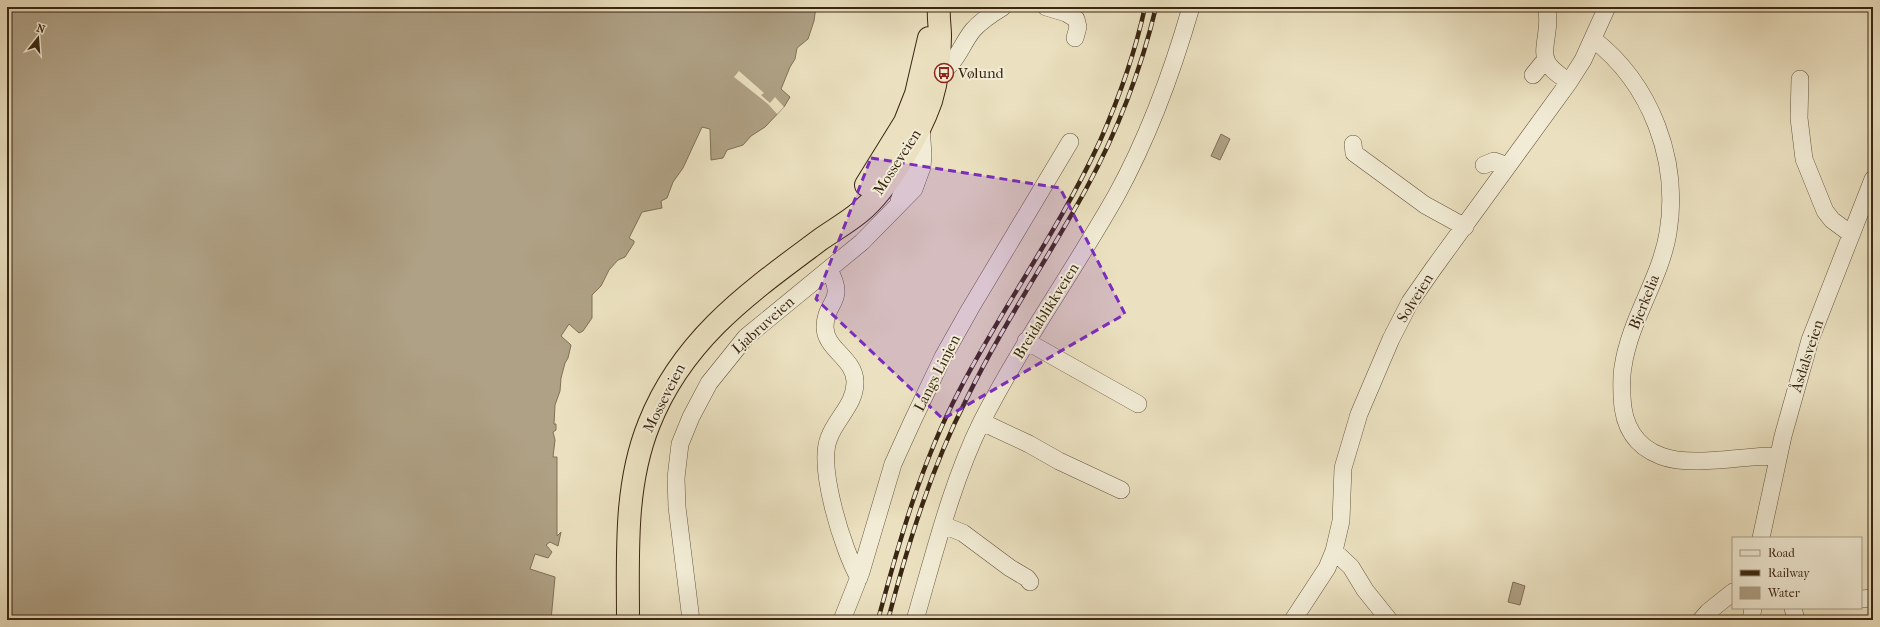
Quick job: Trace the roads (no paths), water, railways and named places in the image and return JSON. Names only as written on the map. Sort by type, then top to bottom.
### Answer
[{"type":"highway","name":"Mosseveien","points":[[628,620],[629,526],[634,479],[643,439],[666,389],[684,359],[723,316],[822,238],[868,181],[921,125],[931,100],[937,73],[940,35],[939,11]]},
{"type":"highway","name":"Mosseveien","points":[[901,146],[905,122],[916,94],[930,34],[939,11]]},
{"type":"street","points":[[937,73],[947,69],[954,62],[964,42],[974,28],[1003,7]]},
{"type":"street","points":[[1046,7],[1066,13],[1076,19],[1078,27],[1075,38]]},
{"type":"street","name":"Breidablikkveien","points":[[915,620],[943,525],[965,463],[982,422],[1026,341],[1115,196],[1161,102],[1191,7]]},
{"type":"street","points":[[1546,7],[1548,13],[1548,35],[1545,48],[1546,59],[1551,67],[1569,82]]},
{"type":"street","name":"Solveien","points":[[1293,620],[1327,568],[1334,551],[1341,521],[1343,468],[1359,414],[1391,339],[1410,302],[1569,82],[1593,39],[1607,7]]},
{"type":"street","name":"Bjerkelia","points":[[1593,39],[1611,54],[1649,107],[1664,143],[1670,178],[1670,217],[1666,244],[1661,262],[1634,324],[1623,366],[1622,406],[1625,423],[1642,445],[1652,452],[1671,459],[1724,460],[1766,455],[1778,456]]},
{"type":"street","points":[[1533,75],[1546,59]]},
{"type":"street","points":[[1800,79],[1799,118],[1804,159],[1825,211],[1832,220],[1851,234]]},
{"type":"street","name":"Ljabruveien","points":[[691,620],[676,491],[676,467],[685,432],[703,393],[738,345],[764,321],[862,242],[914,189],[920,176],[923,155],[921,125]]},
{"type":"street","name":"Langs Linjen","points":[[842,620],[859,578],[893,464],[943,357],[1070,142]]},
{"type":"street","points":[[1353,144],[1354,153],[1425,205],[1450,215],[1465,227]]},
{"type":"street","name":"Ljabruveien","points":[[898,206],[907,173],[901,146]]},
{"type":"street","points":[[1484,164],[1494,162],[1508,166]]},
{"type":"street","name":"Åsdalsveien","points":[[1762,537],[1778,456],[1810,340],[1873,179]]},
{"type":"street","points":[[829,270],[837,285],[834,301],[826,319],[825,331],[834,347],[851,366],[855,385],[848,407],[829,436],[825,450],[826,466],[838,523],[846,548],[859,578]]},
{"type":"street","points":[[1026,341],[1138,404]]},
{"type":"street","points":[[982,422],[1121,490]]},
{"type":"street","points":[[943,525],[963,533],[1010,568],[1027,578],[1030,582]]},
{"type":"street","points":[[1334,551],[1351,567],[1369,595],[1389,620]]},
{"type":"street","points":[[1701,620],[1708,612],[1732,593]]},
{"type":"street","points":[[1862,599],[1873,598]]},
{"type":"street","points":[[1751,620],[1753,609]]},
{"type":"street","points":[[1793,609],[1796,620]]},
{"type":"water","points":[[7,7],[816,7],[814,21],[808,39],[797,48],[795,59],[781,89],[790,97],[784,107],[765,127],[751,136],[743,145],[727,150],[723,158],[711,160],[710,129],[702,127],[683,168],[673,182],[667,198],[661,201],[662,208],[642,212],[629,238],[634,241],[634,243],[625,257],[618,260],[609,270],[601,286],[592,295],[592,318],[583,331],[579,333],[569,324],[561,336],[571,345],[561,378],[560,391],[555,405],[554,424],[556,424],[556,430],[553,432],[555,440],[553,457],[557,457],[557,536],[561,532],[558,546],[550,542],[546,545],[552,552],[548,558],[535,554],[530,569],[555,577],[551,620],[7,620]]},
{"type":"water","points":[[1221,134],[1230,139],[1220,160],[1211,156]]},
{"type":"water","points":[[1513,582],[1525,586],[1520,605],[1508,602]]},
{"type":"railway","points":[[878,620],[912,503],[945,418],[976,359],[1067,205],[1100,141],[1126,75],[1145,7]]},
{"type":"railway","points":[[888,620],[912,535],[942,452],[954,425],[995,345],[1086,189],[1108,145],[1127,100],[1143,54],[1156,7]]},
{"type":"place","name":"Vølund","points":[[944,73]]}]
